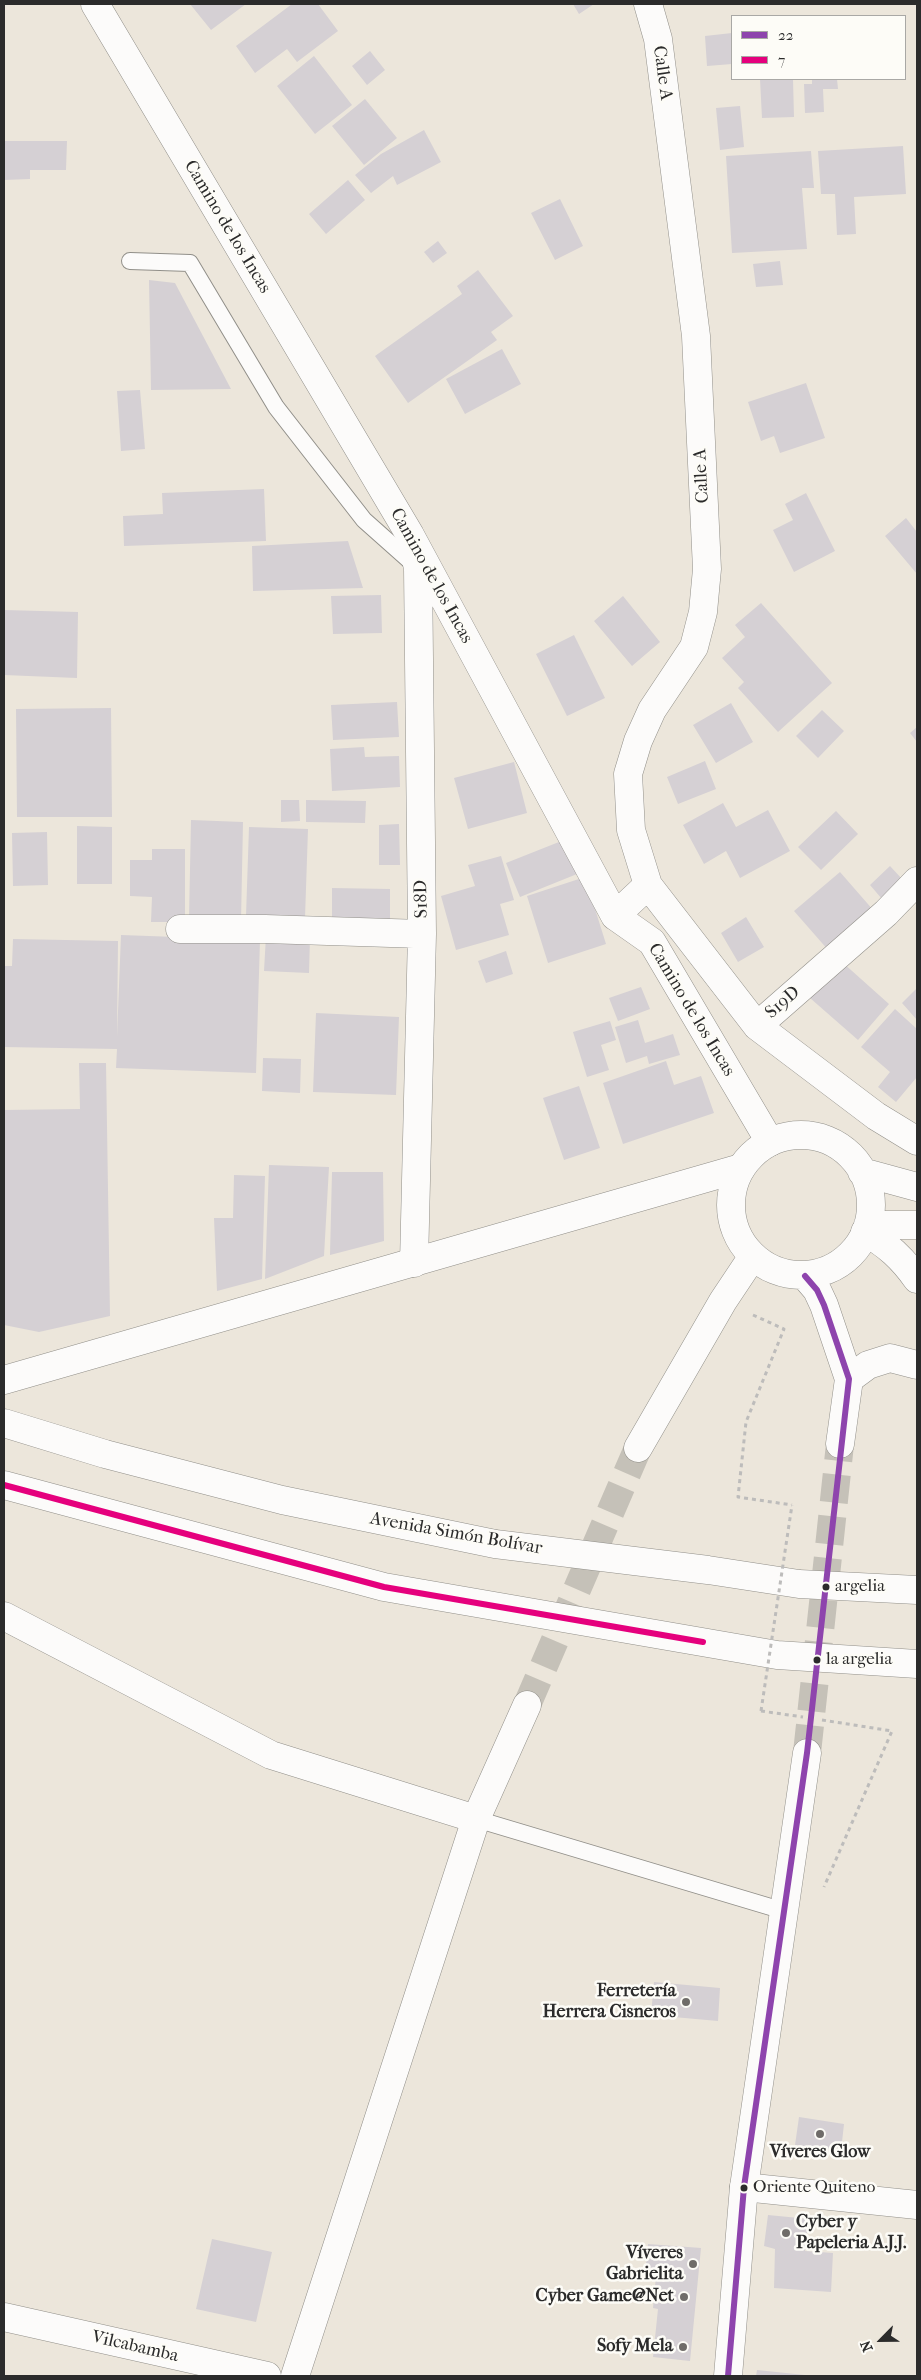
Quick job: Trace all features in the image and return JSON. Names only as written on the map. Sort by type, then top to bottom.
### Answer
[{"type":"main road","name":"Camino de los Incas","points":[[95,4],[410,535],[616,916],[652,942],[770,1142]]},
{"type":"main road","name":"Calle A","points":[[648,4],[658,39],[696,336],[707,569],[703,612],[694,647],[652,710],[638,741],[628,774],[631,830],[648,885]]},
{"type":"main road","name":"S18D","points":[[410,535],[418,568],[422,934],[414,1263]]},
{"type":"main road","name":"S19D","points":[[648,885],[757,1026],[886,913],[917,881]]},
{"type":"main road","points":[[616,916],[648,885]]},
{"type":"main road","points":[[180,928],[422,934]]},
{"type":"main road","points":[[757,1026],[876,1116],[917,1141]]},
{"type":"main road","points":[[790,1136],[812,1136],[832,1143],[850,1155],[862,1172],[869,1192],[870,1212],[866,1228],[856,1249],[842,1263],[824,1272],[805,1276],[777,1270],[768,1267],[753,1256],[735,1229],[731,1214],[735,1182],[741,1168],[754,1153],[770,1142],[790,1136]]},
{"type":"main road","points":[[4,1380],[741,1168]]},
{"type":"main road","points":[[862,1172],[917,1186]]},
{"type":"main road","points":[[866,1228],[917,1225]]},
{"type":"main road","points":[[866,1228],[898,1254],[917,1280]]},
{"type":"main road","points":[[638,1448],[723,1301],[753,1256]]},
{"type":"main road","points":[[805,1276],[817,1290],[824,1305],[849,1379],[840,1444]]},
{"type":"main road","points":[[849,1379],[868,1365],[890,1358],[917,1365]]},
{"type":"main road","name":"Avenida Simón Bolívar","points":[[4,1423],[105,1454],[282,1500],[495,1544],[708,1570],[799,1584],[917,1590]]},
{"type":"main road","points":[[4,1485],[384,1586],[776,1655],[917,1664]]},
{"type":"main road","points":[[4,1616],[66,1650],[271,1755],[476,1819]]},
{"type":"main road","points":[[295,2376],[476,1819],[527,1705]]},
{"type":"main road","points":[[728,2376],[744,2188],[807,1753]]},
{"type":"main road","points":[[744,2188],[917,2205]]},
{"type":"main road","name":"Vilcabamba","points":[[4,2317],[267,2376]]},
{"type":"lane","points":[[130,261],[190,263],[276,407],[364,520],[418,568]]},
{"type":"lane","points":[[476,1819],[785,1903]]},
{"type":"path","points":[[750,1314],[784,1329],[746,1422],[738,1497],[792,1504],[761,1711],[808,1718]]},
{"type":"path","points":[[785,1903],[821,1895],[892,1731],[817,1720]]},
{"type":"building","points":[[190,4],[246,4],[211,30]]},
{"type":"building","points":[[292,4],[318,4],[338,31],[297,62],[287,49],[255,73],[236,46]]},
{"type":"building","points":[[573,4],[594,4],[579,14]]},
{"type":"building","points":[[731,33],[731,64],[707,66],[705,36]]},
{"type":"building","points":[[370,51],[385,70],[367,85],[352,66]]},
{"type":"building","points":[[314,56],[352,105],[315,134],[277,86]]},
{"type":"building","points":[[760,80],[793,80],[794,117],[762,118]]},
{"type":"building","points":[[812,80],[837,80],[838,89],[823,89],[824,112],[805,113],[804,84],[812,84]]},
{"type":"building","points":[[365,99],[397,138],[364,165],[332,126]]},
{"type":"building","points":[[740,106],[744,147],[720,150],[716,108]]},
{"type":"building","points":[[424,130],[441,162],[397,185],[393,176],[371,193],[355,175],[381,154]]},
{"type":"building","points":[[4,141],[67,141],[66,170],[30,170],[30,179],[4,180]]},
{"type":"building","points":[[903,146],[906,194],[854,197],[856,234],[837,235],[835,194],[821,194],[818,151]]},
{"type":"building","points":[[811,151],[814,188],[802,188],[807,249],[732,253],[726,156]]},
{"type":"building","points":[[348,180],[365,200],[326,234],[309,214]]},
{"type":"building","points":[[560,199],[583,246],[555,260],[531,213]]},
{"type":"building","points":[[438,241],[447,253],[433,263],[424,252]]},
{"type":"building","points":[[780,261],[783,285],[756,287],[753,264]]},
{"type":"building","points":[[478,270],[513,316],[491,332],[497,340],[408,403],[375,356],[462,294],[457,286]]},
{"type":"building","points":[[149,280],[175,283],[231,389],[151,390]]},
{"type":"building","points":[[502,349],[521,384],[465,414],[446,379]]},
{"type":"building","points":[[806,383],[825,438],[780,453],[774,436],[761,441],[748,402]]},
{"type":"building","points":[[140,390],[145,449],[121,451],[117,391]]},
{"type":"building","points":[[264,489],[266,541],[124,546],[123,516],[163,514],[162,493]]},
{"type":"building","points":[[806,493],[835,551],[794,572],[773,530],[793,520],[785,504]]},
{"type":"building","points":[[906,518],[917,532],[917,574],[885,536]]},
{"type":"building","points":[[348,541],[363,588],[253,591],[252,546]]},
{"type":"building","points":[[381,595],[382,633],[333,634],[331,596]]},
{"type":"building","points":[[623,596],[660,642],[632,666],[594,621]]},
{"type":"building","points":[[761,603],[832,683],[778,732],[738,688],[744,682],[722,658],[745,637],[735,625]]},
{"type":"building","points":[[4,610],[78,612],[77,678],[4,675]]},
{"type":"building","points":[[574,635],[605,698],[567,716],[536,654]]},
{"type":"building","points":[[397,702],[399,737],[333,740],[331,705]]},
{"type":"building","points":[[731,703],[753,742],[716,763],[693,725]]},
{"type":"building","points":[[111,708],[112,817],[17,817],[16,709]]},
{"type":"building","points":[[822,710],[844,731],[818,758],[796,736]]},
{"type":"building","points":[[917,727],[917,742],[910,733]]},
{"type":"building","points":[[364,747],[365,757],[399,756],[400,787],[332,791],[330,749]]},
{"type":"building","points":[[705,761],[716,789],[678,804],[667,777]]},
{"type":"building","points":[[514,762],[527,813],[468,829],[454,778]]},
{"type":"building","points":[[281,800],[299,800],[300,821],[281,822]]},
{"type":"building","points":[[306,800],[366,801],[365,823],[306,822]]},
{"type":"building","points":[[723,803],[736,827],[768,810],[790,851],[740,878],[726,851],[704,864],[683,825]]},
{"type":"building","points":[[836,811],[858,834],[821,870],[798,847]]},
{"type":"building","points":[[191,820],[243,822],[241,921],[189,919]]},
{"type":"building","points":[[399,824],[400,865],[379,865],[379,825]]},
{"type":"building","points":[[77,826],[112,827],[112,884],[77,884]]},
{"type":"building","points":[[249,827],[308,829],[305,918],[246,916]]},
{"type":"building","points":[[47,832],[48,885],[13,886],[12,833]]},
{"type":"building","points":[[569,838],[582,872],[520,897],[506,863]]},
{"type":"building","points":[[152,849],[185,849],[185,922],[151,922],[152,897],[130,896],[130,860],[152,860]]},
{"type":"building","points":[[501,856],[514,900],[500,904],[509,935],[456,950],[441,896],[475,886],[468,865]]},
{"type":"building","points":[[890,866],[902,879],[882,899],[870,885]]},
{"type":"building","points":[[840,872],[874,911],[829,951],[794,911]]},
{"type":"building","points":[[585,877],[606,944],[548,963],[527,896]]},
{"type":"building","points":[[332,888],[390,889],[390,922],[332,921]]},
{"type":"building","points":[[746,917],[764,947],[738,962],[721,933]]},
{"type":"building","points":[[121,935],[260,940],[256,1073],[116,1068],[117,1049],[4,1047],[4,966],[12,966],[13,939],[118,941],[117,1037]]},
{"type":"building","points":[[266,936],[310,938],[309,973],[264,971]]},
{"type":"building","points":[[506,951],[513,974],[486,983],[478,961]]},
{"type":"building","points":[[842,962],[889,1004],[858,1040],[810,998]]},
{"type":"building","points":[[641,987],[650,1009],[618,1021],[609,998]]},
{"type":"building","points":[[917,988],[917,1020],[902,1003]]},
{"type":"building","points":[[895,1009],[917,1029],[917,1077],[896,1102],[878,1087],[890,1072],[861,1047]]},
{"type":"building","points":[[316,1013],[399,1017],[396,1095],[313,1092]]},
{"type":"building","points":[[638,1020],[645,1043],[673,1034],[680,1055],[649,1064],[647,1056],[626,1063],[615,1027]]},
{"type":"building","points":[[610,1021],[616,1040],[601,1045],[609,1070],[587,1077],[573,1032]]},
{"type":"building","points":[[263,1058],[301,1059],[300,1093],[262,1091]]},
{"type":"building","points":[[666,1061],[674,1085],[701,1076],[714,1113],[623,1144],[603,1083]]},
{"type":"building","points":[[79,1063],[106,1063],[110,1316],[39,1332],[4,1325],[4,1110],[80,1109]]},
{"type":"building","points":[[579,1086],[600,1148],[564,1160],[543,1098]]},
{"type":"building","points":[[269,1165],[329,1167],[324,1256],[265,1279]]},
{"type":"building","points":[[332,1172],[383,1172],[384,1241],[330,1255]]},
{"type":"building","points":[[234,1175],[265,1176],[262,1279],[217,1291],[214,1218],[233,1218]]},
{"type":"building","name":"Ferretería Herrera Cisneros","points":[[654,1982],[720,1988],[718,2021],[651,2015]]},
{"type":"building","name":"Víveres Glow","points":[[799,2117],[844,2124],[841,2151],[795,2145]]},
{"type":"building","points":[[768,2215],[809,2219],[805,2251],[833,2253],[831,2292],[774,2288],[775,2249],[764,2246]]},
{"type":"building","points":[[212,2239],[272,2252],[256,2322],[196,2309]]},
{"type":"building","points":[[648,2244],[701,2248],[690,2361],[653,2357],[658,2309],[653,2308],[656,2276],[645,2275]]},
{"type":"building","points":[[757,2370],[805,2375],[805,2376],[756,2376]]},
{"type":"tunnel","points":[[807,1753],[840,1444]]},
{"type":"tunnel","points":[[527,1705],[638,1448]]},
{"type":"transit line","name":"22","points":[[728,2376],[744,2187],[807,1753],[849,1379],[824,1305],[817,1290],[805,1276]]},
{"type":"transit line","name":"7","points":[[4,1485],[384,1587],[703,1642]]},
{"type":"place","name":"argelia","points":[[826,1587]]},
{"type":"place","name":"la argelia","points":[[817,1660]]},
{"type":"place","name":"Ferretería Herrera Cisneros","points":[[686,2002]]},
{"type":"place","name":"Víveres Glow","points":[[820,2134]]},
{"type":"place","name":"Oriente Quiteno","points":[[744,2188]]},
{"type":"place","name":"Cyber y Papeleria A.J.J.","points":[[786,2233]]},
{"type":"place","name":"Víveres Gabrielita","points":[[693,2264]]},
{"type":"place","name":"Cyber Game@Net","points":[[684,2297]]},
{"type":"place","name":"Sofy Mela","points":[[683,2347]]}]
